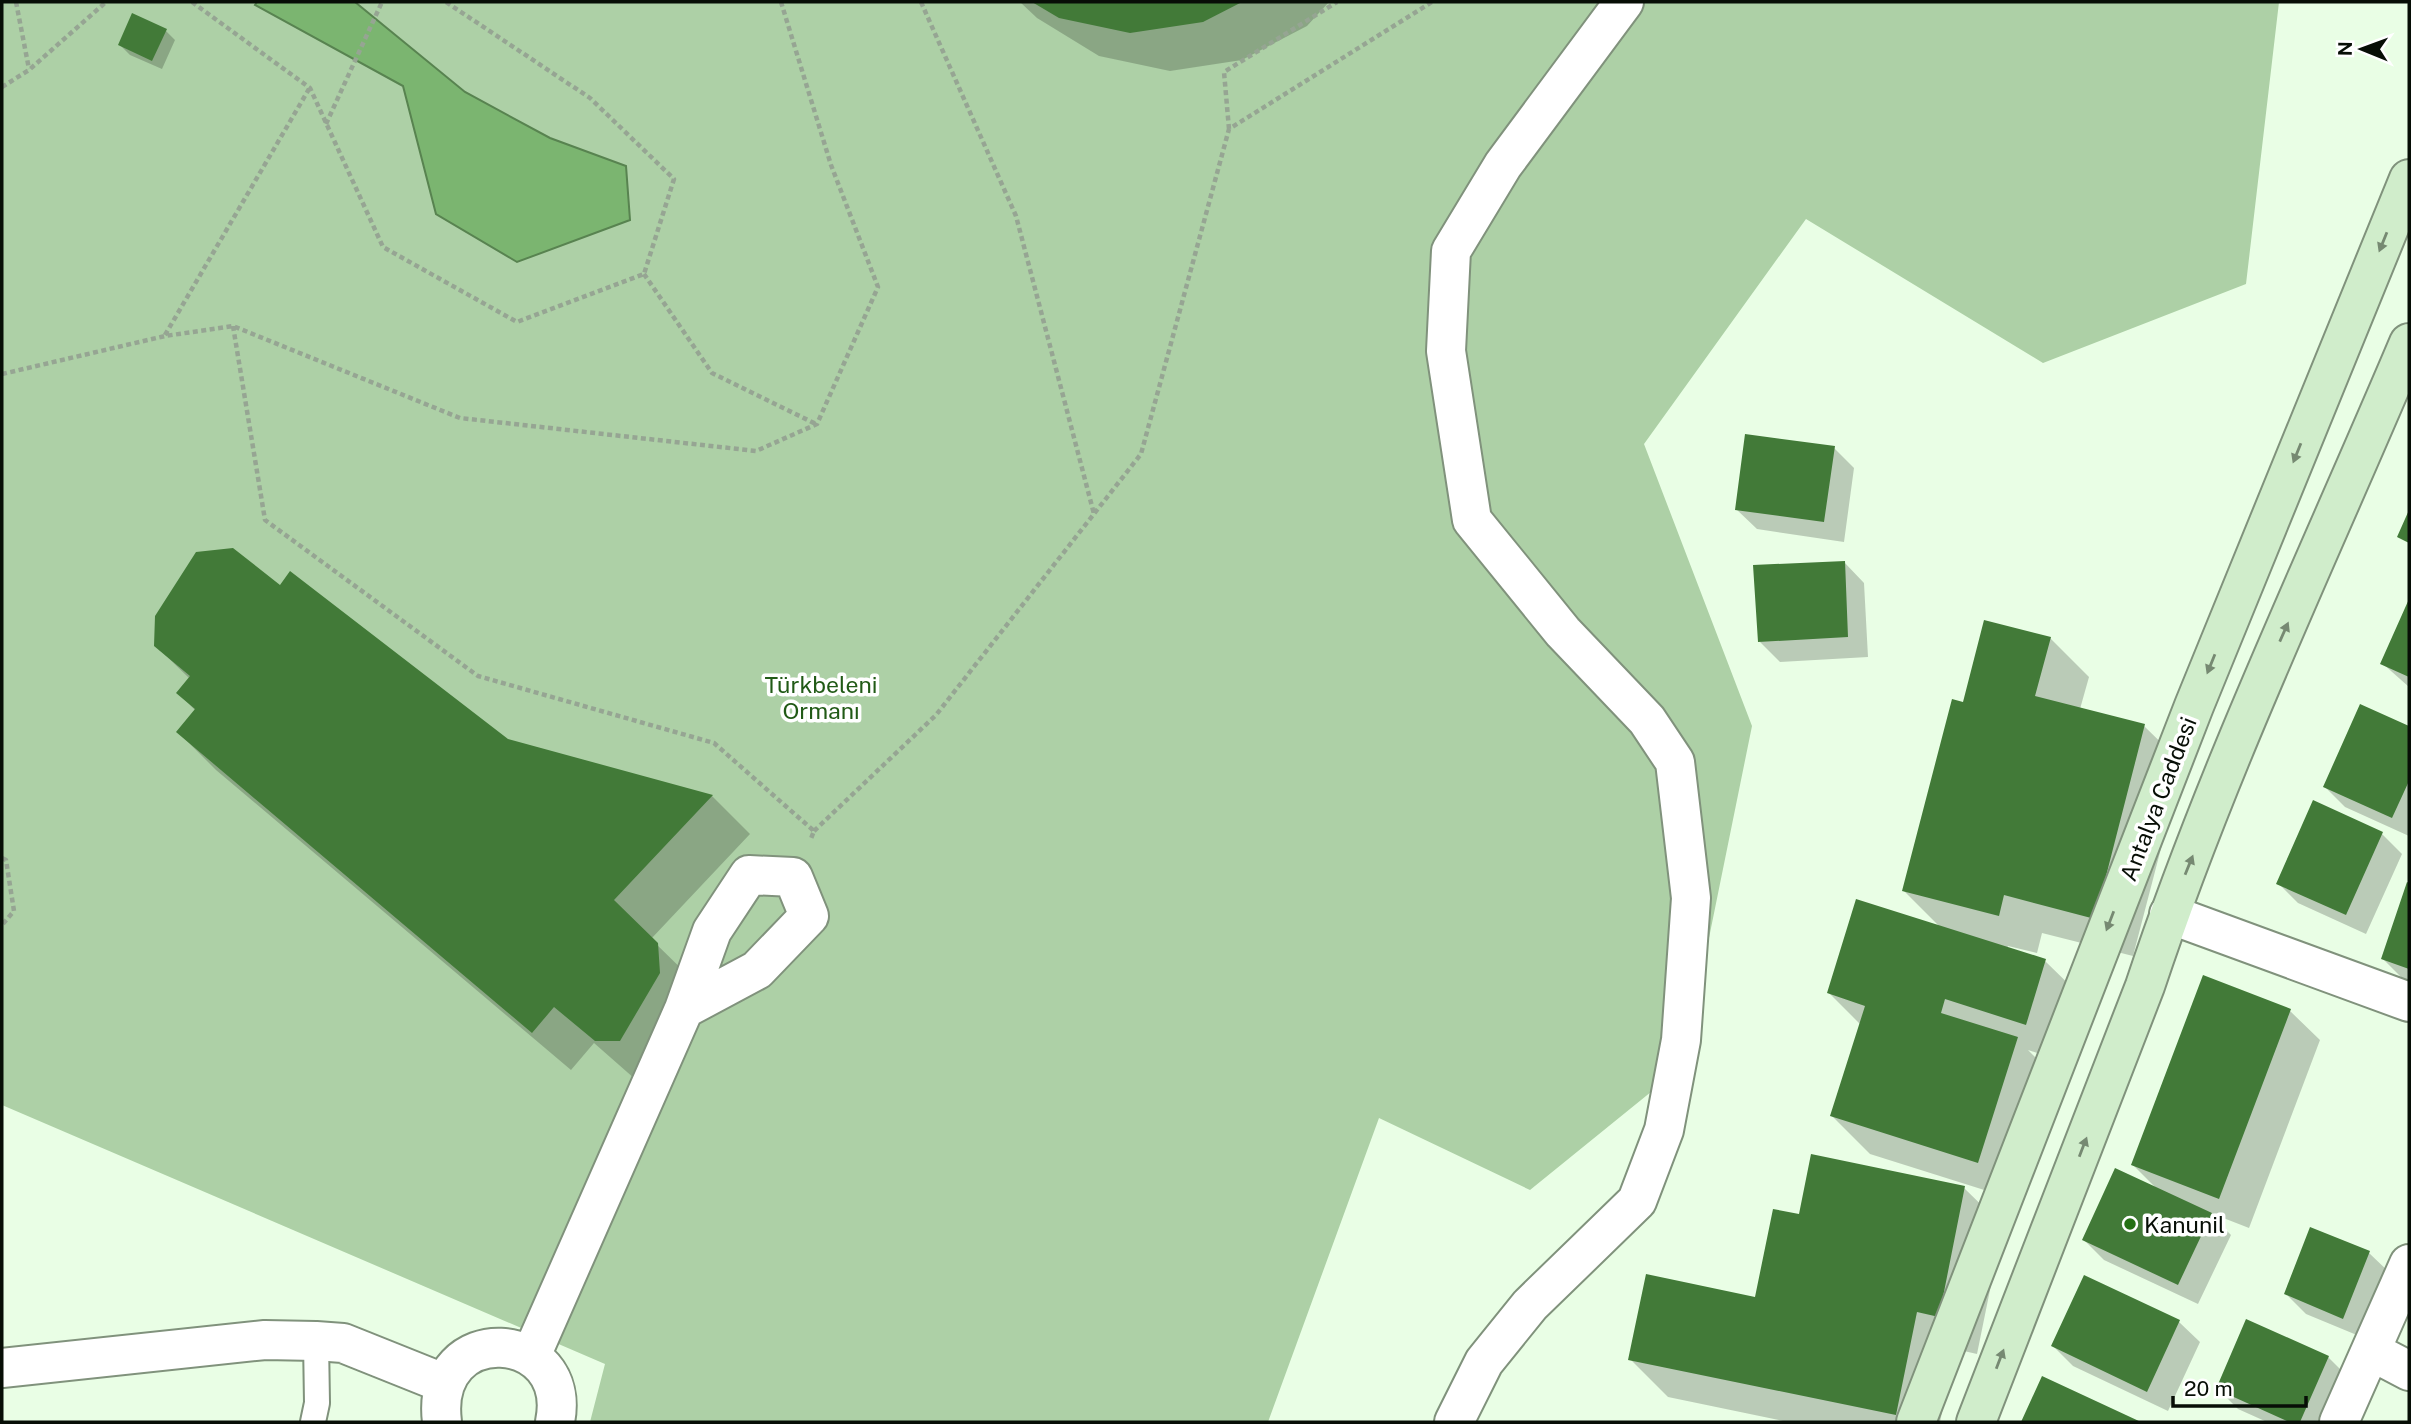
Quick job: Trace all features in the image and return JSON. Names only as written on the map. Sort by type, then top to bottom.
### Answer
[{"type":"main road","name":"Antalya Caddesi","points":[[1916,1422],[2194,706],[2409,179]]},
{"type":"main road","points":[[1976,1422],[2145,986],[2169,914],[2264,677],[2409,343]]},
{"type":"street","points":[[1454,1422],[1484,1362],[1530,1305],[1637,1202],[1664,1130],[1681,1040],[1691,898],[1675,762],[1647,720],[1563,632],[1472,520],[1446,351],[1451,251],[1503,165],[1623,2]]},
{"type":"street","points":[[531,1356],[684,1009],[712,931],[749,875],[793,877],[809,916],[757,970],[684,1009]]},
{"type":"street","points":[[2169,914],[2409,1002]]},
{"type":"street","points":[[2339,1422],[2409,1264]]},
{"type":"street","points":[[2,1368],[265,1340],[343,1343],[443,1383]]},
{"type":"street","points":[[442,1422],[439,1403],[443,1383],[455,1366],[471,1353],[491,1347],[512,1348],[531,1356],[546,1370],[555,1388],[558,1409],[555,1422]]},
{"type":"street","points":[[2371,1351],[2409,1371]]},
{"type":"lane","points":[[313,1422],[317,1403],[316,1342]]},
{"type":"path","points":[[16,2],[29,70]]},
{"type":"path","points":[[2,88],[29,70],[106,2]]},
{"type":"path","points":[[192,2],[310,88],[383,247],[517,322],[643,274]]},
{"type":"path","points":[[326,125],[382,2]]},
{"type":"path","points":[[446,2],[590,99],[674,179],[643,274]]},
{"type":"path","points":[[2,374],[165,336],[233,326],[460,418],[756,451],[817,424],[878,287],[831,165],[782,2]]},
{"type":"path","points":[[921,2],[1016,216],[1094,515]]},
{"type":"path","points":[[793,877],[814,831],[936,715],[1141,454],[1228,129],[1224,72],[1337,2]]},
{"type":"path","points":[[1228,129],[1432,2]]},
{"type":"path","points":[[165,336],[310,88]]},
{"type":"path","points":[[643,274],[712,373],[817,424]]},
{"type":"path","points":[[233,326],[265,520],[478,676],[714,743],[814,831]]},
{"type":"path","points":[[2,858],[6,860],[14,911],[2,925]]},
{"type":"green space","name":"Türkbeleni Ormanı","points":[[2,2],[2279,2],[2246,284],[2043,363],[1806,219],[1644,444],[1752,726],[1683,1066],[1530,1190],[1379,1118],[1268,1422],[590,1422],[605,1364],[2,1105]]},
{"type":"shaded area","points":[[257,2],[355,2],[465,92],[550,138],[626,166],[630,220],[517,262],[436,214],[403,86],[255,5]]},
{"type":"building","points":[[1032,2],[1242,2],[1203,22],[1130,33],[1059,18]]},
{"type":"building","points":[[132,13],[167,29],[152,61],[118,45]]},
{"type":"building","points":[[1745,434],[1835,446],[1824,522],[1735,510]]},
{"type":"building","points":[[2409,510],[2409,543],[2397,537]]},
{"type":"building","points":[[233,548],[280,585],[290,571],[508,739],[713,795],[614,900],[658,943],[660,973],[620,1041],[595,1041],[554,1007],[532,1033],[176,732],[195,709],[176,693],[190,676],[154,646],[155,616],[196,552]]},
{"type":"building","points":[[1845,561],[1848,637],[1758,642],[1753,565]]},
{"type":"building","points":[[2409,599],[2409,677],[2380,664]]},
{"type":"building","points":[[1984,620],[2051,637],[2035,696],[2145,724],[2095,919],[2004,895],[1999,916],[1902,891],[1952,699],[1963,702]]},
{"type":"building","points":[[2360,704],[2409,726],[2409,781],[2392,818],[2323,787]]},
{"type":"building","points":[[2313,800],[2383,832],[2346,915],[2276,884]]},
{"type":"building","points":[[2407,882],[2409,883],[2409,969],[2381,959]]},
{"type":"building","points":[[1856,899],[2046,959],[2026,1025],[1945,999],[1941,1013],[2018,1037],[1978,1163],[1830,1116],[1865,1006],[1827,993]]},
{"type":"building","points":[[2203,975],[2291,1009],[2219,1199],[2131,1165]]},
{"type":"building","points":[[1811,1154],[1965,1186],[1939,1317],[1917,1312],[1896,1415],[1628,1360],[1646,1274],[1755,1297],[1773,1209],[1799,1214]]},
{"type":"building","points":[[2115,1168],[2212,1213],[2178,1285],[2082,1240]]},
{"type":"building","points":[[2310,1227],[2370,1251],[2343,1319],[2284,1294]]},
{"type":"building","points":[[2084,1275],[2180,1320],[2147,1392],[2051,1346]]},
{"type":"building","points":[[2246,1319],[2329,1356],[2300,1422],[2289,1422],[2216,1389]]},
{"type":"building","points":[[2042,1376],[2141,1422],[2021,1422]]},
{"type":"place","name":"Kanunil","points":[[2130,1224]]}]
